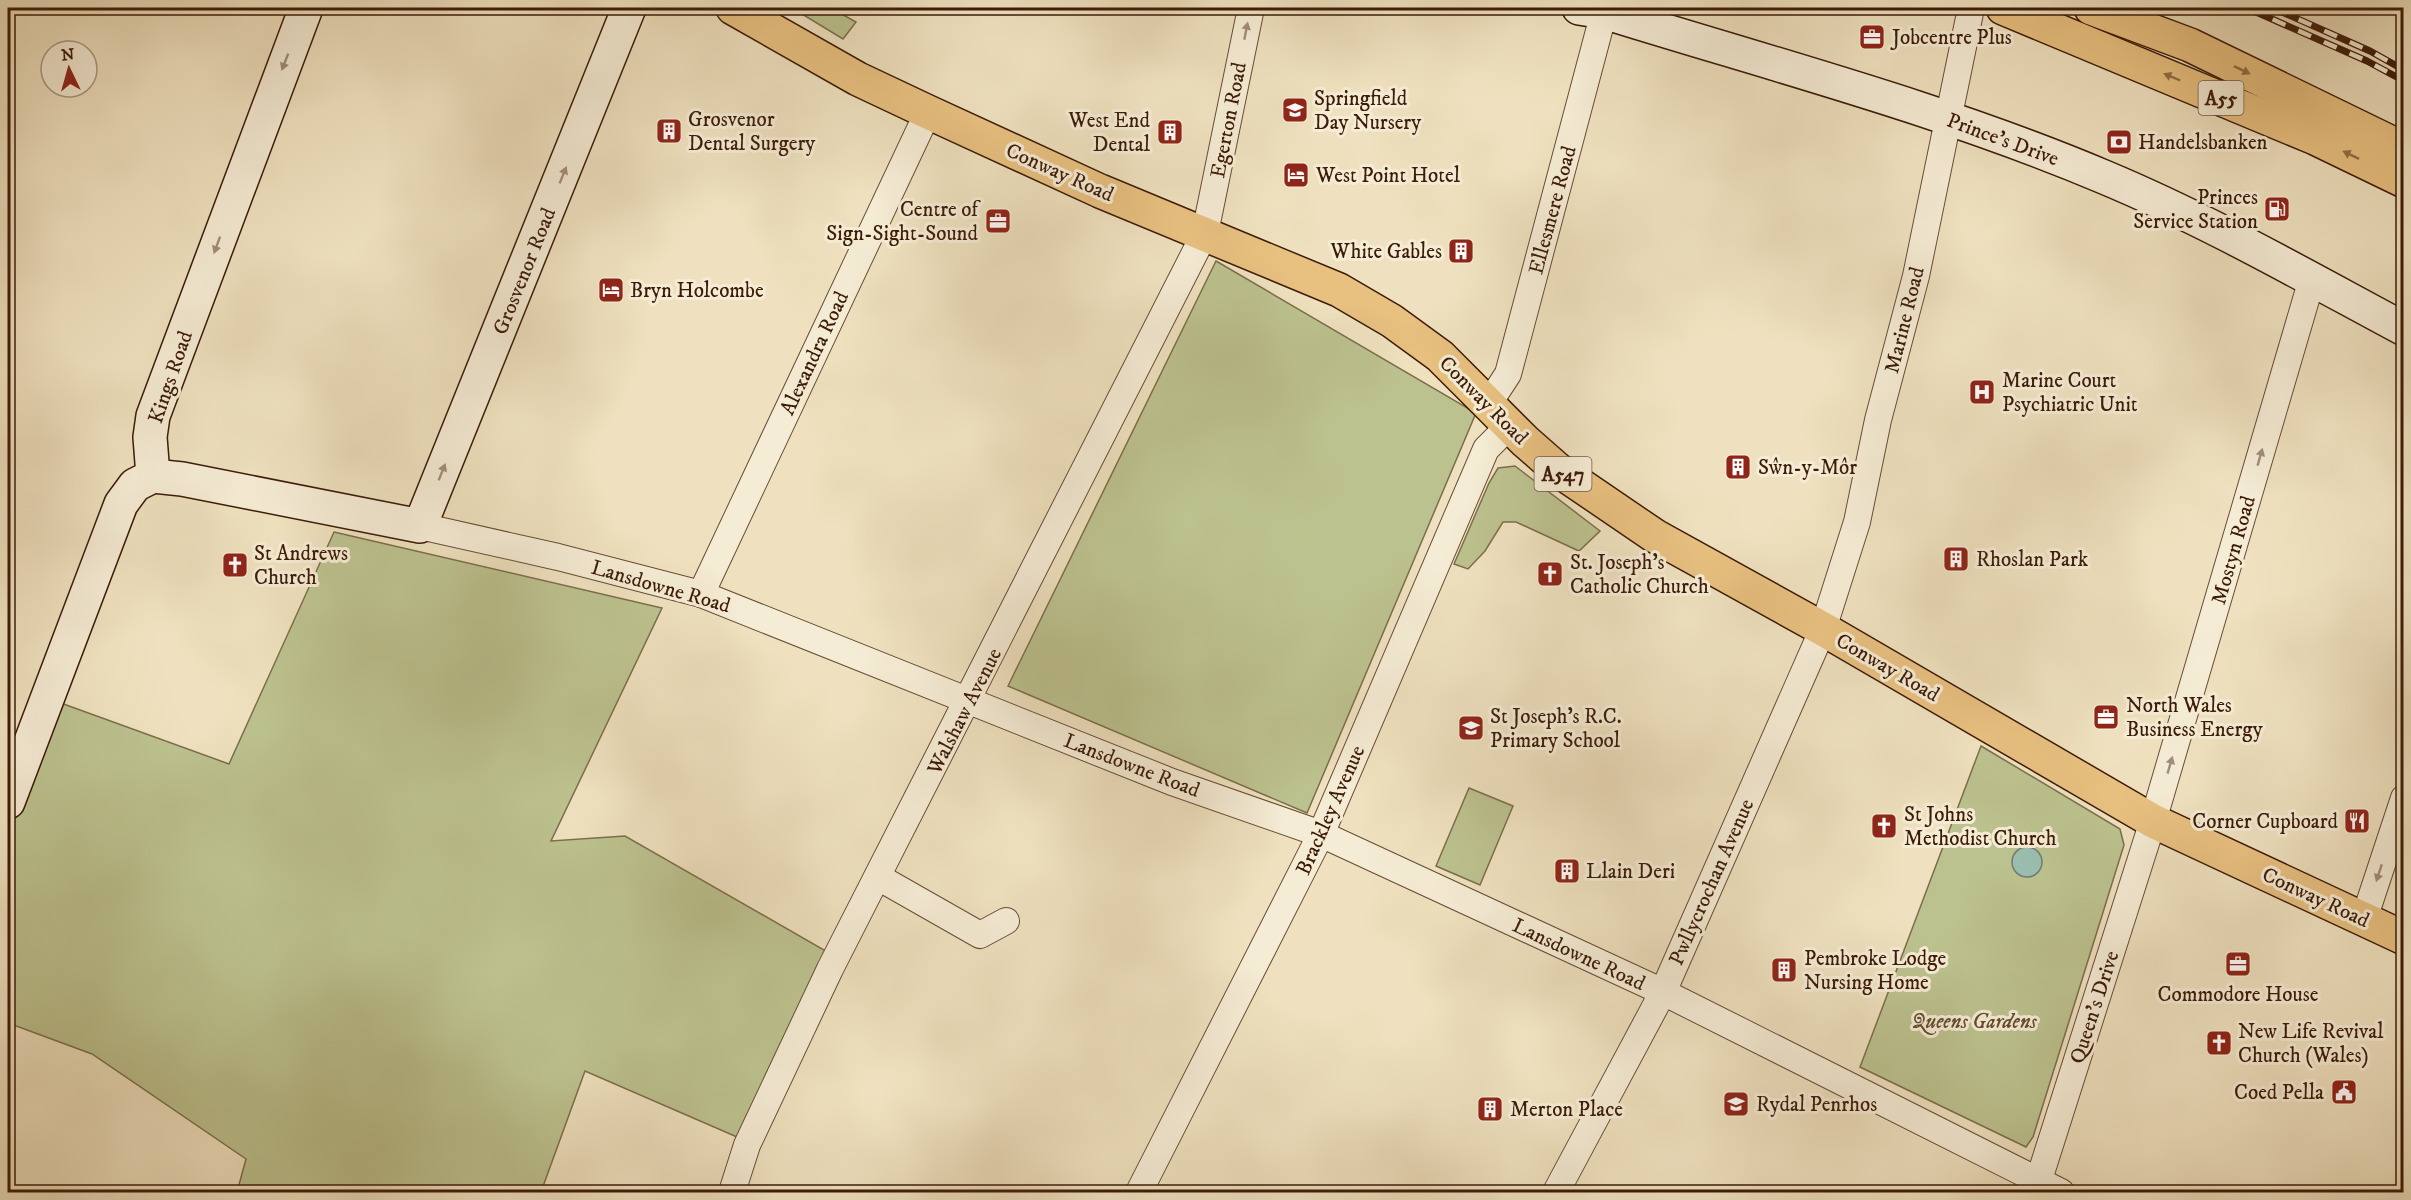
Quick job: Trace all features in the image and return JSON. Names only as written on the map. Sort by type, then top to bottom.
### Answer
[{"type":"main road","name":"Kings Road","points":[[153,476],[150,437],[153,416],[306,8]]},
{"type":"main road","name":"Conway Road","points":[[733,8],[848,74],[928,112],[1100,191],[1339,290],[1392,321],[1440,356],[1558,470],[1600,501],[1655,536],[1823,629],[2153,821],[2403,938]]},
{"type":"main road","name":"A55","points":[[2003,8],[2037,20],[2315,138],[2403,181]]},
{"type":"main road","name":"A55","points":[[2091,8],[2190,45],[2403,149]]},
{"type":"main road","name":"Grosvenor Road","points":[[420,526],[630,10]]},
{"type":"main road","name":"Prince's Drive","points":[[1592,10],[1947,118],[2106,177],[2312,279],[2403,328]]},
{"type":"main road","name":"Lansdowne Road","points":[[153,476],[182,479],[420,526]]},
{"type":"main road","points":[[8,802],[121,504],[135,485],[153,476]]},
{"type":"street","name":"Egerton Road","points":[[1206,233],[1251,8]]},
{"type":"street","name":"Marine Road","points":[[1823,629],[1857,522],[1878,420],[1916,276],[1971,8]]},
{"type":"street","name":"Ellesmere Road","points":[[1499,414],[1592,10]]},
{"type":"street","name":"Alexandra Road","points":[[701,594],[928,112]]},
{"type":"street","name":"Walshaw Avenue","points":[[732,1192],[752,1135],[830,969],[1206,233]]},
{"type":"street","name":"Mostyn Road","points":[[2153,821],[2312,279]]},
{"type":"street","name":"Brackley Avenue","points":[[1139,1192],[1321,834],[1499,414]]},
{"type":"street","name":"Lansdowne Road","points":[[420,526],[558,557],[701,594],[1172,782],[1321,834],[1663,992],[2045,1189]]},
{"type":"street","name":"Pwllycrochan Avenue","points":[[1556,1192],[1663,992],[1823,629]]},
{"type":"street","points":[[2364,919],[2403,798]]},
{"type":"street","name":"Queen's Drive","points":[[2045,1189],[2153,821]]},
{"type":"street","points":[[878,877],[980,935],[1006,921]]},
{"type":"green space","points":[[792,8],[831,8],[856,22],[843,39]]},
{"type":"green space","points":[[1216,261],[1476,413],[1307,813],[1008,686]]},
{"type":"green space","points":[[1515,466],[1600,531],[1579,551],[1516,522],[1503,522],[1485,551],[1468,569],[1454,564],[1489,483],[1498,468]]},
{"type":"green space","points":[[334,532],[662,608],[551,841],[625,836],[831,954],[737,1137],[585,1071],[541,1192],[237,1192],[246,1159],[92,1054],[8,1023],[8,802],[47,698],[229,764]]},
{"type":"green space","name":"Queens Gardens","points":[[1981,746],[2120,829],[2124,845],[2033,1137],[2026,1147],[1860,1067]]},
{"type":"green space","points":[[1469,788],[1513,806],[1480,885],[1436,866]]},
{"type":"shaded area","points":[[2027,847],[2038,851],[2042,862],[2038,873],[2027,877],[2016,873],[2012,862],[2016,851]]},
{"type":"railway","points":[[2247,8],[2367,61],[2404,81]]},
{"type":"railway","points":[[2273,8],[2370,51],[2404,70]]},
{"type":"place","name":"Jobcentre Plus","points":[[1872,37]]},
{"type":"place","name":"Springfield Day Nursery","points":[[1295,110]]},
{"type":"place","name":"Grosvenor Dental Surgery","points":[[669,131]]},
{"type":"place","name":"West End Dental","points":[[1170,132]]},
{"type":"place","name":"Handelsbanken","points":[[2119,142]]},
{"type":"place","name":"West Point Hotel","points":[[1296,175]]},
{"type":"place","name":"Princes Service Station","points":[[2277,209]]},
{"type":"place","name":"Centre of Sign-Sight-Sound","points":[[998,221]]},
{"type":"place","name":"White Gables","points":[[1461,251]]},
{"type":"place","name":"Bryn Holcombe","points":[[611,290]]},
{"type":"place","name":"Marine Court Psychiatric Unit","points":[[1982,392]]},
{"type":"place","name":"Sŵn-y-Môr","points":[[1738,467]]},
{"type":"place","name":"Rhoslan Park","points":[[1956,559]]},
{"type":"place","name":"St Andrews Church","points":[[235,565]]},
{"type":"place","name":"St. Joseph's Catholic Church","points":[[1550,574]]},
{"type":"place","name":"North Wales Business Energy","points":[[2106,717]]},
{"type":"place","name":"St Joseph's R.C. Primary School","points":[[1471,728]]},
{"type":"place","name":"Corner Cupboard","points":[[2357,821]]},
{"type":"place","name":"St Johns Methodist Church","points":[[1884,826]]},
{"type":"place","name":"Llain Deri","points":[[1567,871]]},
{"type":"place","name":"Commodore House","points":[[2238,964]]},
{"type":"place","name":"Pembroke Lodge Nursing Home","points":[[1784,970]]},
{"type":"place","name":"New Life Revival Church (Wales)","points":[[2219,1043]]},
{"type":"place","name":"Coed Pella","points":[[2344,1092]]},
{"type":"place","name":"Rydal Penrhos","points":[[1736,1104]]},
{"type":"place","name":"Merton Place","points":[[1490,1109]]}]
